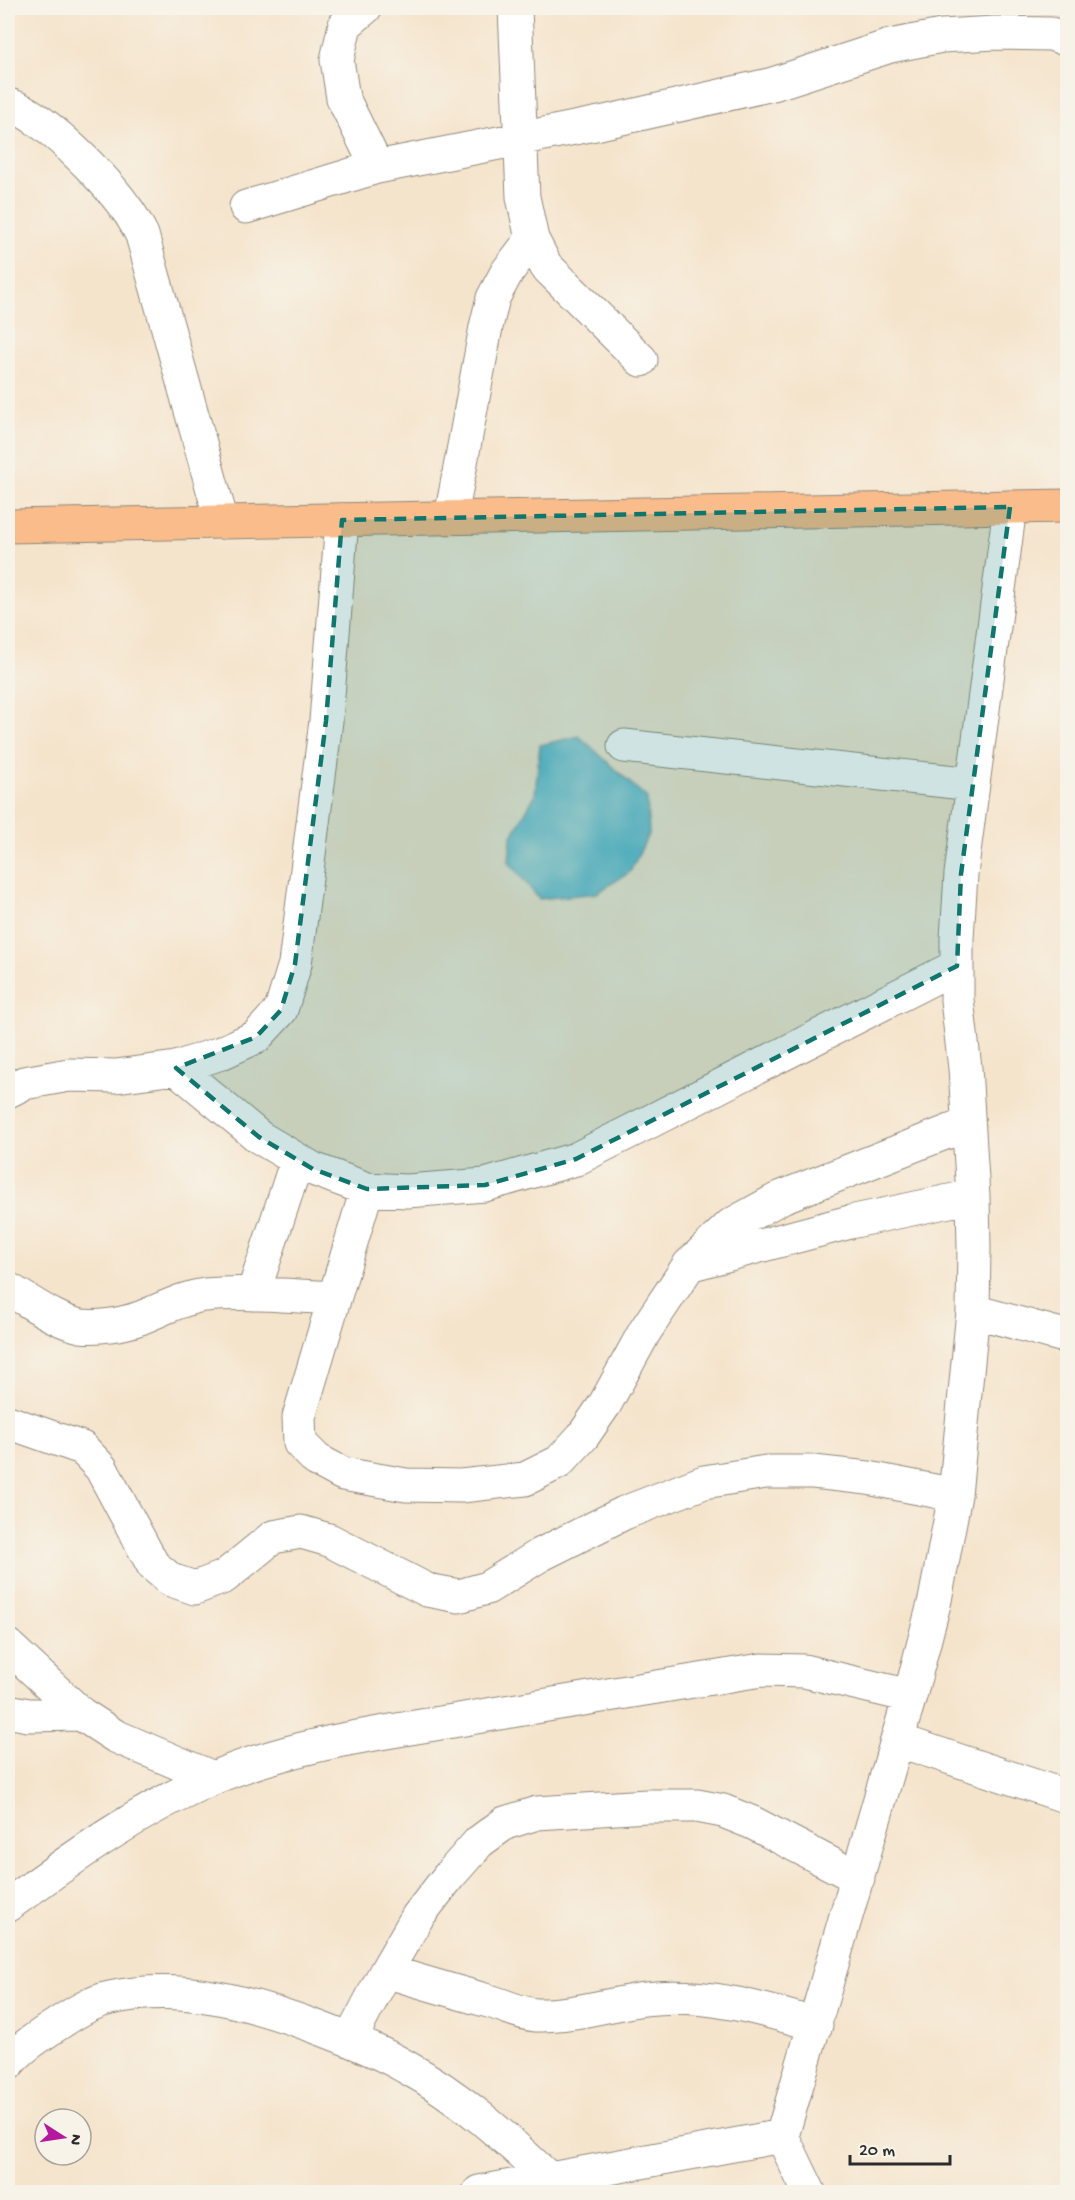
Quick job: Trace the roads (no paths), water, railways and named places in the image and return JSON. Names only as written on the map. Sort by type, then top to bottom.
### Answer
[{"type":"main road","points":[[8,526],[1068,506]]},
{"type":"street","points":[[365,8],[345,25],[337,60],[343,98],[377,167]]},
{"type":"street","points":[[515,8],[523,197],[532,239],[546,266],[641,360]]},
{"type":"street","points":[[246,207],[377,167],[773,84],[890,46],[942,36],[995,33],[1051,34],[1068,40]]},
{"type":"street","points":[[8,105],[15,106],[39,120],[86,163],[125,206],[142,235],[222,522]]},
{"type":"street","points":[[451,517],[493,298],[507,272],[532,239]]},
{"type":"street","points":[[809,2193],[782,2136],[910,1696],[935,1600],[955,1495],[973,1311],[973,1196],[957,1000],[961,874],[1010,507]]},
{"type":"street","points":[[8,1091],[24,1083],[69,1075],[116,1076],[176,1068],[221,1053],[256,1037],[281,1010],[295,964],[326,721],[342,520]]},
{"type":"street","points":[[624,746],[973,784]]},
{"type":"street","points":[[176,1068],[259,1137],[313,1169],[367,1189],[408,1191],[485,1185],[576,1159],[957,966]]},
{"type":"street","points":[[367,1189],[299,1417],[300,1443],[317,1460],[343,1474],[406,1485],[461,1486],[525,1479],[559,1462],[584,1436],[645,1331],[689,1265],[731,1226],[782,1197],[968,1124]]},
{"type":"street","points":[[253,1294],[297,1160]]},
{"type":"street","points":[[689,1265],[850,1222],[973,1196]]},
{"type":"street","points":[[8,1288],[55,1316],[81,1326],[106,1325],[138,1318],[204,1295],[253,1294],[334,1298]]},
{"type":"street","points":[[973,1311],[1068,1337]]},
{"type":"street","points":[[8,1422],[82,1448],[101,1468],[153,1565],[171,1580],[195,1588],[224,1577],[273,1537],[301,1532],[329,1540],[427,1590],[459,1596],[487,1588],[540,1555],[624,1513],[704,1482],[766,1472],[813,1472],[868,1478],[955,1495]]},
{"type":"street","points":[[8,1646],[81,1714],[115,1736],[213,1778]]},
{"type":"street","points":[[8,1905],[90,1846],[155,1806],[213,1778],[280,1755],[356,1737],[761,1670],[804,1671],[910,1696]]},
{"type":"street","points":[[8,1711],[28,1715],[81,1714]]},
{"type":"street","points":[[897,1740],[1068,1797]]},
{"type":"street","points":[[350,2040],[418,1916],[479,1842],[505,1823],[537,1813],[647,1806],[697,1806],[723,1811],[753,1823],[858,1878]]},
{"type":"street","points":[[386,1971],[533,2014],[560,2014],[648,1999],[689,1999],[751,2006],[816,2025]]},
{"type":"street","points":[[8,2064],[41,2035],[76,2012],[109,1998],[145,1994],[194,1993],[232,2000],[280,2014],[350,2040],[406,2067],[455,2098],[501,2133],[549,2180]]},
{"type":"street","points":[[478,2193],[782,2136]]},
{"type":"water","points":[[579,736],[647,798],[649,833],[630,872],[597,893],[539,899],[509,862],[511,838],[535,795],[540,745]]}]
